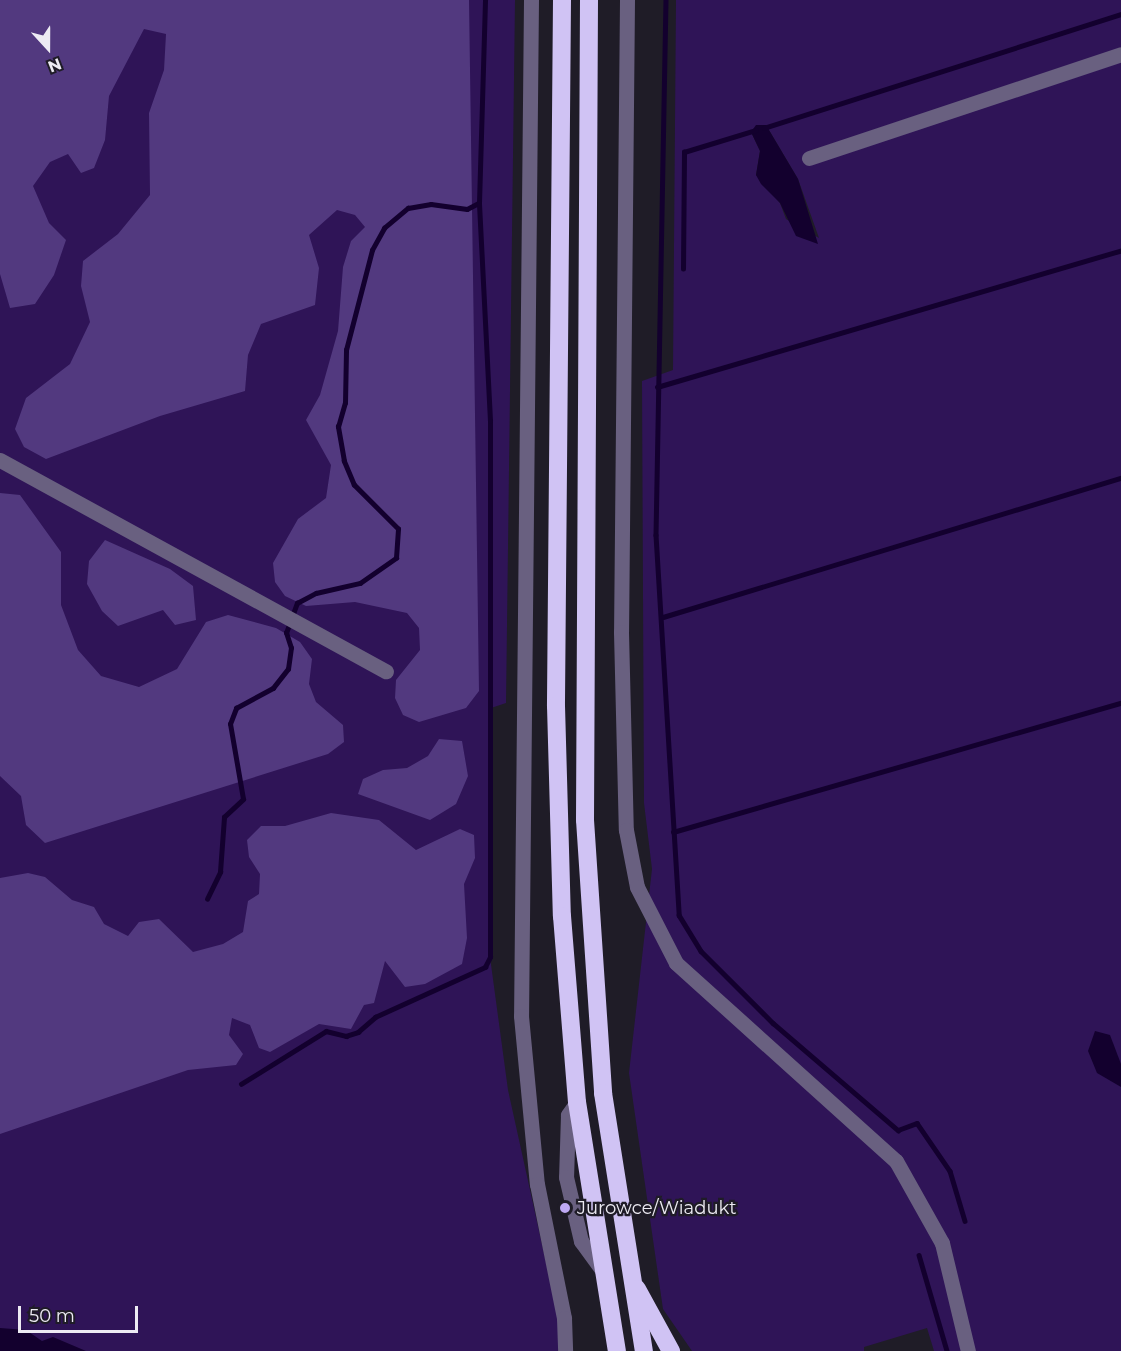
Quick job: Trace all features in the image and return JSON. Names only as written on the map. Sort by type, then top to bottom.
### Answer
[{"type":"highway","points":[[562,0],[557,729],[565,975],[577,1102],[601,1269],[617,1351]]},
{"type":"highway","points":[[589,0],[585,820],[597,1040],[628,1271],[644,1351]]},
{"type":"highway","points":[[628,1271],[671,1351]]},
{"type":"street","points":[[531,0],[521,1016],[537,1184],[564,1318],[565,1351]]},
{"type":"street","points":[[627,0],[621,632],[626,830],[637,887],[663,942],[683,970],[896,1161],[942,1243],[968,1351]]},
{"type":"street","points":[[809,158],[1121,54]]},
{"type":"street","points":[[0,460],[386,670]]},
{"type":"shaded area","points":[[0,0],[515,0],[506,703],[491,708],[490,957],[508,1090],[558,1317],[558,1351],[0,1351]]},
{"type":"shaded area","points":[[0,0],[469,0],[479,691],[466,708],[419,722],[403,715],[395,698],[396,680],[420,650],[419,628],[407,613],[355,602],[306,606],[285,596],[275,582],[273,563],[298,519],[326,498],[331,465],[306,420],[320,395],[338,331],[343,267],[351,241],[365,227],[355,215],[337,210],[309,235],[319,268],[315,305],[261,324],[248,355],[245,391],[160,416],[46,459],[24,447],[15,429],[26,398],[70,364],[90,322],[81,286],[83,261],[118,234],[150,195],[149,113],[164,70],[166,34],[144,29],[109,96],[105,140],[94,168],[81,173],[68,154],[50,162],[33,186],[49,223],[66,240],[54,275],[35,304],[10,308],[0,274]]},
{"type":"shaded area","points":[[676,0],[1121,0],[1121,1351],[934,1351],[927,1328],[864,1347],[864,1351],[692,1351],[663,1309],[629,1073],[652,869],[644,803],[642,381],[673,370]],"holes":[[[766,125],[798,179],[819,238],[786,219],[780,203],[756,175],[760,151],[751,132]]]},
{"type":"shaded area","points":[[756,125],[766,125],[798,179],[818,244],[796,236],[780,203],[761,184],[756,175],[760,151],[751,132]]},
{"type":"shaded area","points":[[0,493],[20,495],[61,552],[61,605],[78,650],[101,676],[139,687],[177,669],[206,622],[228,615],[276,628],[300,642],[312,659],[309,684],[316,702],[343,725],[344,742],[328,754],[45,843],[26,825],[21,796],[0,776]]},
{"type":"shaded area","points":[[105,540],[170,569],[193,586],[196,620],[175,625],[163,610],[118,626],[102,611],[87,584],[89,561]]},
{"type":"shaded area","points":[[439,739],[462,741],[468,776],[456,804],[430,820],[358,794],[363,779],[383,770],[407,768],[428,756]]},
{"type":"shaded area","points":[[331,813],[379,820],[416,850],[460,829],[474,835],[475,858],[464,884],[467,938],[462,964],[425,984],[405,987],[385,961],[374,1003],[364,1005],[351,1029],[319,1024],[270,1052],[259,1048],[250,1025],[232,1018],[229,1035],[243,1054],[236,1065],[188,1070],[0,1134],[0,878],[28,873],[45,877],[72,900],[94,907],[104,924],[128,936],[139,922],[159,919],[193,952],[223,944],[243,932],[248,901],[259,894],[260,874],[249,857],[247,840],[261,826],[285,826]]},
{"type":"shaded area","points":[[1095,1031],[1110,1035],[1121,1064],[1121,1087],[1097,1073],[1088,1051]]},
{"type":"shaded area","points":[[0,1328],[26,1330],[42,1341],[53,1337],[86,1351],[0,1351]]},
{"type":"waterway","points":[[207,899],[220,872],[224,817],[243,799],[230,724],[236,708],[273,688],[288,669],[291,648],[286,633],[297,603],[316,593],[360,583],[396,558],[398,529],[354,485],[344,461],[338,427],[345,403],[346,350],[372,250],[384,228],[408,208],[431,204],[467,209],[479,203],[485,0]]},
{"type":"waterway","points":[[666,0],[656,535],[679,915],[701,951],[773,1023],[898,1130],[917,1123],[950,1171],[965,1221]]},
{"type":"waterway","points":[[764,128],[1121,14]]},
{"type":"waterway","points":[[683,269],[684,152],[756,130]]},
{"type":"waterway","points":[[241,1084],[326,1031],[346,1036],[358,1032],[375,1017],[485,967],[490,957],[490,421],[479,203]]},
{"type":"waterway","points":[[657,387],[1121,250]]},
{"type":"waterway","points":[[663,617],[1121,478]]},
{"type":"waterway","points":[[673,832],[1121,703]]},
{"type":"waterway","points":[[919,1255],[947,1351]]},
{"type":"place","name":"Jurowce/Wiadukt","points":[[565,1208]]}]
